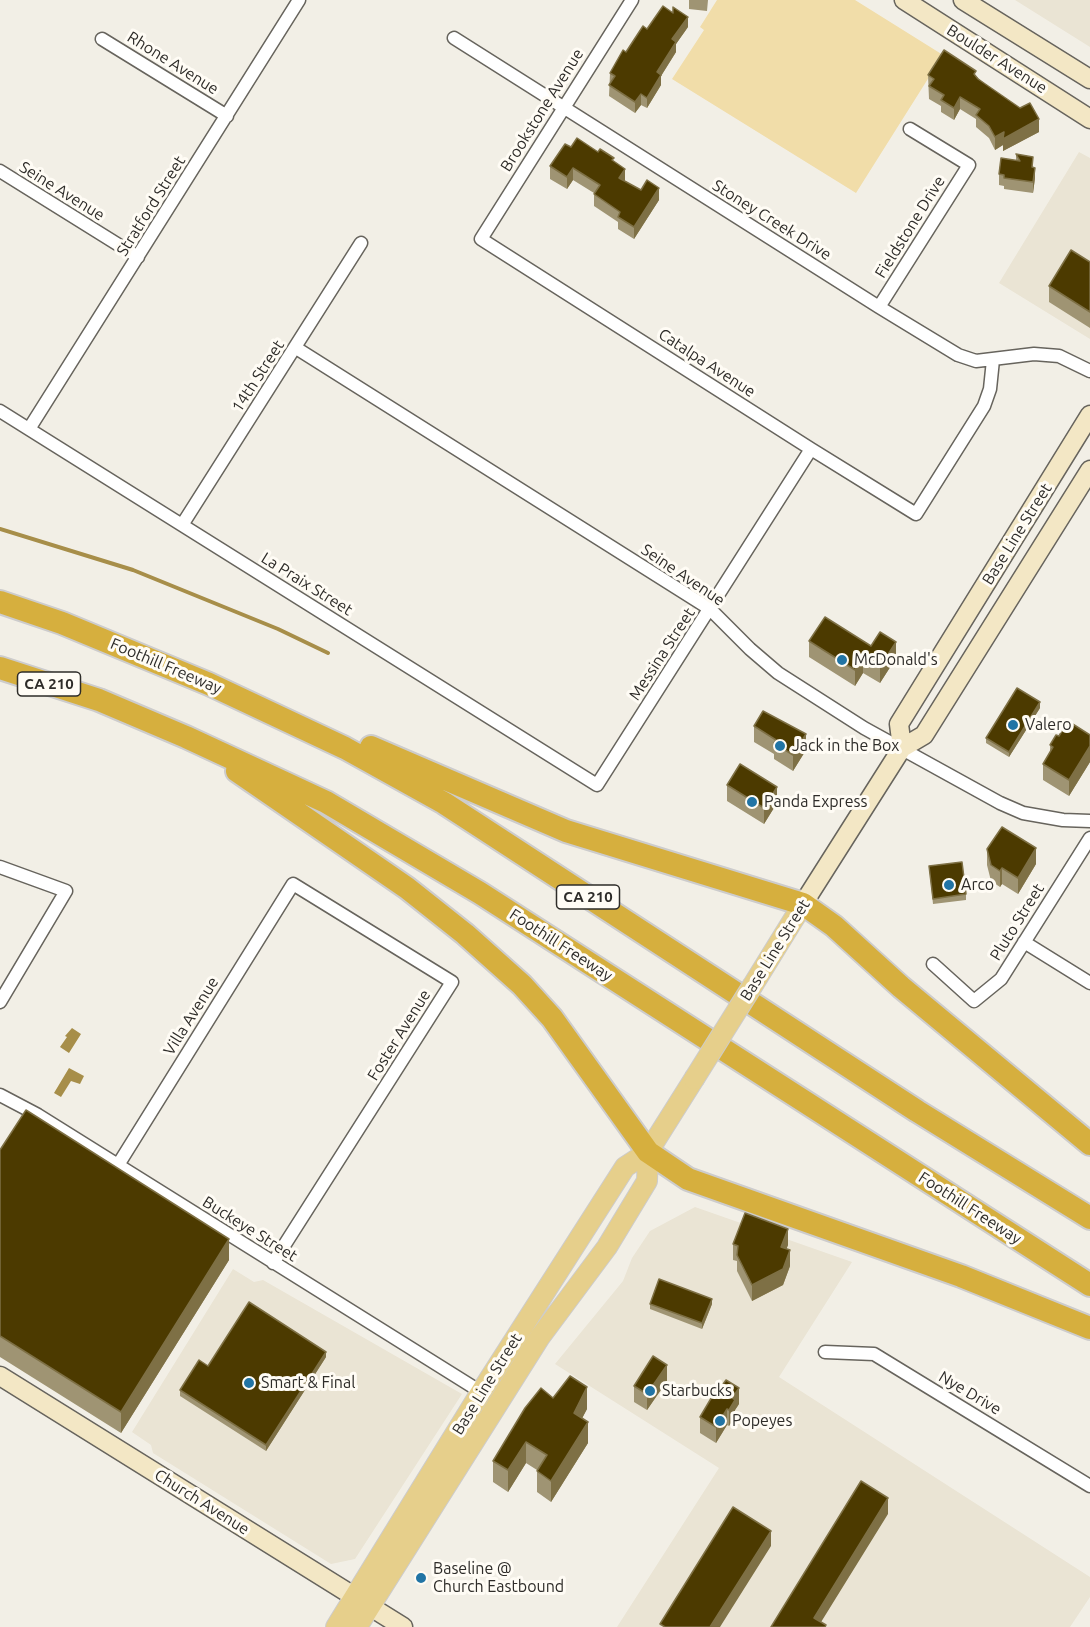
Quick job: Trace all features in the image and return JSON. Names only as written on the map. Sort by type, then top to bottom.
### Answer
[{"type":"highway","name":"Foothill Freeway","points":[[0,602],[62,622],[209,684],[345,748],[444,803],[917,1110],[1090,1218]]},
{"type":"highway","points":[[62,622],[162,651],[279,701],[396,759],[566,831],[803,904],[834,926],[901,987],[1090,1144]]},
{"type":"highway","name":"Foothill Freeway","points":[[0,668],[99,700],[186,737],[326,802],[480,893],[1090,1285]]},
{"type":"highway","points":[[186,737],[407,888],[465,934],[505,970],[552,1018],[648,1152],[688,1179],[961,1276],[1090,1328]]},
{"type":"main road","name":"Boulder Avenue","points":[[904,0],[1090,119]]},
{"type":"main road","name":"Boulder Avenue","points":[[963,0],[1090,79]]},
{"type":"main road","name":"Base Line Street","points":[[902,748],[899,724],[1090,415]]},
{"type":"main road","name":"Base Line Street","points":[[357,1627],[363,1601],[482,1392],[523,1326],[625,1167],[648,1152],[902,748],[924,735],[1090,470]]},
{"type":"main road","points":[[1030,567],[1020,562],[1019,554],[1050,498],[1051,478]]},
{"type":"main road","name":"Base Line Street","points":[[336,1627],[363,1601],[455,1472],[540,1337],[607,1247],[647,1181],[648,1152]]},
{"type":"main road","points":[[523,1326],[540,1337]]},
{"type":"main road","name":"Church Avenue","points":[[0,1376],[404,1627]]},
{"type":"main road","points":[[455,1472],[458,1455],[480,1416],[482,1392]]},
{"type":"street","name":"Stratford Street","points":[[29,429],[299,0]]},
{"type":"street","name":"Brookstone Avenue","points":[[481,239],[632,0]]},
{"type":"street","name":"Stoney Creek Drive","points":[[454,38],[958,355],[976,361],[1034,354],[1059,356],[1090,370]]},
{"type":"street","name":"Rhone Avenue","points":[[102,39],[227,116]]},
{"type":"street","name":"Fieldstone Drive","points":[[879,307],[969,165],[910,129]]},
{"type":"street","name":"Seine Avenue","points":[[0,171],[138,257]]},
{"type":"street","name":"Catalpa Avenue","points":[[481,239],[916,514],[984,406],[990,389],[993,360]]},
{"type":"street","name":"14th Street","points":[[182,525],[361,243]]},
{"type":"street","name":"Seine Avenue","points":[[296,348],[710,609],[750,650],[778,673],[864,728],[1000,803],[1023,813],[1063,820],[1090,821]]},
{"type":"street","name":"La Praix Street","points":[[0,411],[597,785]]},
{"type":"street","name":"Messina Street","points":[[597,785],[811,449]]},
{"type":"street","name":"Pluto Street","points":[[933,964],[974,1001],[1001,980],[1090,838]]},
{"type":"street","points":[[0,867],[66,891],[0,1002]]},
{"type":"street","name":"Villa Avenue","points":[[118,1165],[293,884]]},
{"type":"street","name":"Foster Avenue","points":[[273,1263],[452,982],[293,884]]},
{"type":"street","points":[[1024,942],[1090,983]]},
{"type":"street","name":"Buckeye Street","points":[[0,1095],[38,1115],[482,1392]]},
{"type":"street","name":"Nye Drive","points":[[825,1352],[874,1354],[1090,1486]]},
{"type":"shaded area","points":[[717,0],[855,0],[943,55],[856,193],[672,79],[704,30],[700,27]]},
{"type":"shaded area","points":[[1015,0],[1090,0],[1090,47]]},
{"type":"shaded area","points":[[1079,152],[1090,158],[1090,339],[999,283]]},
{"type":"shaded area","points":[[72,1028],[81,1034],[69,1053],[60,1047]]},
{"type":"shaded area","points":[[69,1068],[84,1076],[80,1084],[71,1081],[61,1097],[54,1093]]},
{"type":"shaded area","points":[[695,1207],[852,1262],[779,1377],[1090,1577],[1090,1597],[1070,1627],[617,1627],[719,1468],[555,1364],[623,1281],[632,1258],[650,1231]]},
{"type":"shaded area","points":[[233,1269],[254,1282],[263,1280],[462,1394],[355,1559],[331,1564],[153,1453],[151,1445],[132,1432]]},
{"type":"building","points":[[663,6],[673,13],[673,7],[688,17],[672,39],[676,42],[657,72],[661,75],[647,98],[641,94],[635,102],[609,85],[615,76],[610,73],[623,50],[626,52],[643,26],[647,29]]},
{"type":"building","points":[[944,50],[976,71],[974,74],[978,79],[1020,108],[1030,103],[1039,119],[1003,139],[1004,132],[995,137],[989,126],[976,115],[980,109],[960,97],[954,108],[941,100],[944,95],[929,86],[934,79],[928,75]]},
{"type":"building","points":[[577,138],[598,152],[600,149],[614,158],[612,160],[625,169],[619,178],[641,190],[647,180],[659,188],[634,227],[618,217],[620,212],[594,194],[600,185],[573,168],[567,177],[550,166],[565,144],[571,147]]},
{"type":"building","points":[[1016,154],[1033,157],[1032,167],[1035,168],[1033,182],[1004,178],[1004,175],[999,174],[1001,158],[1020,161]]},
{"type":"building","points":[[1071,250],[1090,262],[1090,312],[1049,286]]},
{"type":"building","points":[[825,617],[871,646],[880,632],[896,642],[880,667],[863,657],[855,670],[809,641]]},
{"type":"building","points":[[1017,688],[1040,702],[1009,752],[986,738]]},
{"type":"building","points":[[763,711],[806,734],[793,755],[774,743],[776,740],[754,726]]},
{"type":"building","points":[[1068,721],[1090,735],[1090,746],[1069,780],[1043,764],[1053,747],[1050,745]]},
{"type":"building","points":[[740,764],[777,787],[764,808],[727,785]]},
{"type":"building","points":[[1002,827],[1036,848],[1018,878],[1002,868],[1000,871],[991,865],[987,849]]},
{"type":"building","points":[[962,862],[966,894],[933,899],[929,866]]},
{"type":"building","points":[[26,1110],[229,1239],[121,1412],[0,1336],[0,1150]]},
{"type":"building","points":[[745,1213],[788,1229],[781,1247],[790,1250],[783,1269],[752,1285],[737,1255],[738,1246],[733,1244]]},
{"type":"building","points":[[659,1279],[712,1299],[702,1323],[650,1304]]},
{"type":"building","name":"Smart & Final","points":[[249,1302],[326,1352],[266,1445],[180,1390],[199,1360],[208,1366]]},
{"type":"building","points":[[653,1356],[667,1365],[647,1394],[634,1386]]},
{"type":"building","points":[[570,1376],[587,1387],[574,1413],[588,1422],[551,1481],[537,1471],[547,1455],[526,1442],[508,1470],[493,1461],[525,1408],[541,1388],[553,1398]]},
{"type":"building","points":[[726,1380],[739,1388],[732,1398],[735,1400],[716,1427],[700,1417],[716,1390],[718,1391]]},
{"type":"building","points":[[861,1481],[888,1498],[814,1618],[826,1625],[825,1627],[771,1627]]},
{"type":"building","points":[[733,1507],[771,1531],[710,1627],[665,1627],[660,1624]]},
{"type":"waterway","points":[[0,529],[133,570],[278,629],[328,653]]},
{"type":"place","name":"McDonald's","points":[[842,660]]},
{"type":"place","name":"Valero","points":[[1013,725]]},
{"type":"place","name":"Jack in the Box","points":[[780,746]]},
{"type":"place","name":"Panda Express","points":[[752,802]]},
{"type":"place","name":"Arco","points":[[949,885]]},
{"type":"place","name":"Smart & Final","points":[[249,1383]]},
{"type":"place","name":"Starbucks","points":[[650,1391]]},
{"type":"place","name":"Popeyes","points":[[720,1421]]},
{"type":"place","name":"Baseline @ Church Eastbound","points":[[421,1578]]}]
